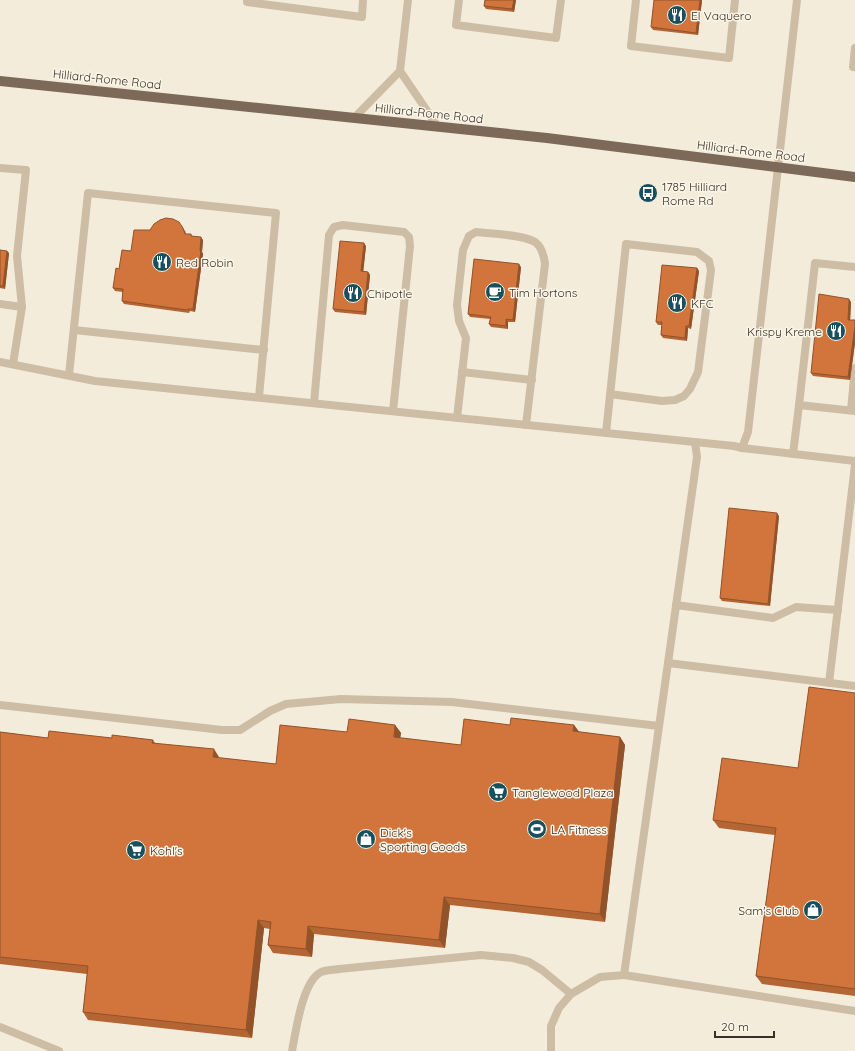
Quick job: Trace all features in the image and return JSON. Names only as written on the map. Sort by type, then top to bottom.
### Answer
[{"type":"main road","name":"Hilliard-Rome Road","points":[[0,81],[554,139],[855,177]]},
{"type":"lane","points":[[247,0],[247,2],[362,17],[363,0]]},
{"type":"lane","points":[[354,118],[400,71],[408,0]]},
{"type":"lane","points":[[459,0],[456,25],[556,38],[561,0]]},
{"type":"lane","points":[[636,0],[631,46],[729,58],[736,0]]},
{"type":"lane","points":[[742,448],[748,432],[797,0]]},
{"type":"lane","points":[[855,48],[853,67],[855,67]]},
{"type":"lane","points":[[400,71],[438,127]]},
{"type":"lane","points":[[0,168],[26,170],[17,256],[22,307],[14,364]]},
{"type":"lane","points":[[69,376],[88,193],[276,213],[259,397]]},
{"type":"lane","points":[[314,403],[329,235],[334,226],[343,225],[404,232],[409,237],[410,246],[393,411]]},
{"type":"lane","points":[[457,418],[466,338],[459,321],[457,305],[463,250],[469,236],[476,232],[524,238],[536,242],[543,252],[545,264],[526,425]]},
{"type":"lane","points":[[606,433],[610,394],[626,244],[697,252],[709,261],[711,270],[698,372],[690,389],[684,396],[675,400],[662,401],[610,394]]},
{"type":"lane","points":[[793,454],[815,263],[855,267]]},
{"type":"lane","points":[[0,304],[22,307]]},
{"type":"lane","points":[[74,330],[264,350]]},
{"type":"lane","points":[[0,362],[95,381],[695,442],[855,461]]},
{"type":"lane","points":[[799,405],[853,411],[855,368]]},
{"type":"lane","points":[[462,372],[532,380]]},
{"type":"lane","points":[[624,975],[698,457],[695,442]]},
{"type":"lane","points":[[829,683],[855,465]]},
{"type":"lane","points":[[676,605],[773,618],[796,607],[838,610]]},
{"type":"lane","points":[[668,663],[855,686]]},
{"type":"lane","points":[[0,705],[222,730],[240,730],[270,711],[286,704],[341,698],[452,702],[659,726]]},
{"type":"lane","points":[[292,1051],[304,999],[312,980],[322,972],[481,955],[513,958],[529,962],[542,970],[571,994]]},
{"type":"lane","points":[[551,1051],[551,1026],[559,1008],[571,994],[600,977],[624,975],[855,1011]]},
{"type":"lane","points":[[0,1027],[59,1051]]},
{"type":"building","points":[[485,0],[514,0],[512,9],[484,6]]},
{"type":"building","name":"El Vaquero","points":[[654,0],[700,0],[696,33],[651,27]]},
{"type":"building","name":"Red Robin","points":[[166,218],[179,222],[185,234],[201,237],[201,251],[193,309],[187,310],[122,301],[123,289],[113,288],[116,268],[119,269],[122,250],[131,251],[134,230],[150,230],[154,224]]},
{"type":"building","name":"Chipotle","points":[[340,241],[364,243],[361,271],[368,272],[364,312],[333,309]]},
{"type":"building","points":[[0,250],[7,251],[3,286],[0,286]]},
{"type":"building","name":"Tim Hortons","points":[[474,259],[519,264],[513,320],[506,319],[506,326],[489,324],[491,317],[468,314]]},
{"type":"building","name":"KFC","points":[[662,265],[697,268],[689,326],[686,326],[685,338],[661,335],[662,322],[656,322]]},
{"type":"building","name":"Krispy Kreme","points":[[819,294],[849,299],[848,320],[855,320],[855,326],[848,377],[811,373]]},
{"type":"building","points":[[729,508],[777,513],[768,604],[720,598]]},
{"type":"building","name":"Sam's Club","points":[[809,687],[855,693],[855,989],[756,976],[776,828],[713,820],[722,758],[798,768]]},
{"type":"building","points":[[511,718],[574,725],[573,731],[620,737],[600,914],[444,897],[439,940],[308,926],[306,949],[268,945],[271,922],[258,920],[246,1030],[83,1012],[88,966],[0,957],[0,732],[48,738],[49,731],[112,738],[112,735],[153,740],[152,743],[214,749],[213,757],[276,764],[280,725],[347,732],[349,719],[395,725],[394,737],[461,745],[464,719],[510,725]]},
{"type":"place","name":"El Vaquero","points":[[677,15]]},
{"type":"place","name":"1785 Hilliard Rome Rd","points":[[648,193]]},
{"type":"place","name":"Red Robin","points":[[162,262]]},
{"type":"place","name":"Tim Hortons","points":[[495,292]]},
{"type":"place","name":"Chipotle","points":[[353,293]]},
{"type":"place","name":"KFC","points":[[677,303]]},
{"type":"place","name":"Krispy Kreme","points":[[836,331]]},
{"type":"place","name":"Tanglewood Plaza","points":[[498,792]]},
{"type":"place","name":"LA Fitness","points":[[537,829]]},
{"type":"place","name":"Dick's Sporting Goods","points":[[366,839]]},
{"type":"place","name":"Kohl's","points":[[136,850]]},
{"type":"place","name":"Sam's Club","points":[[813,910]]}]
